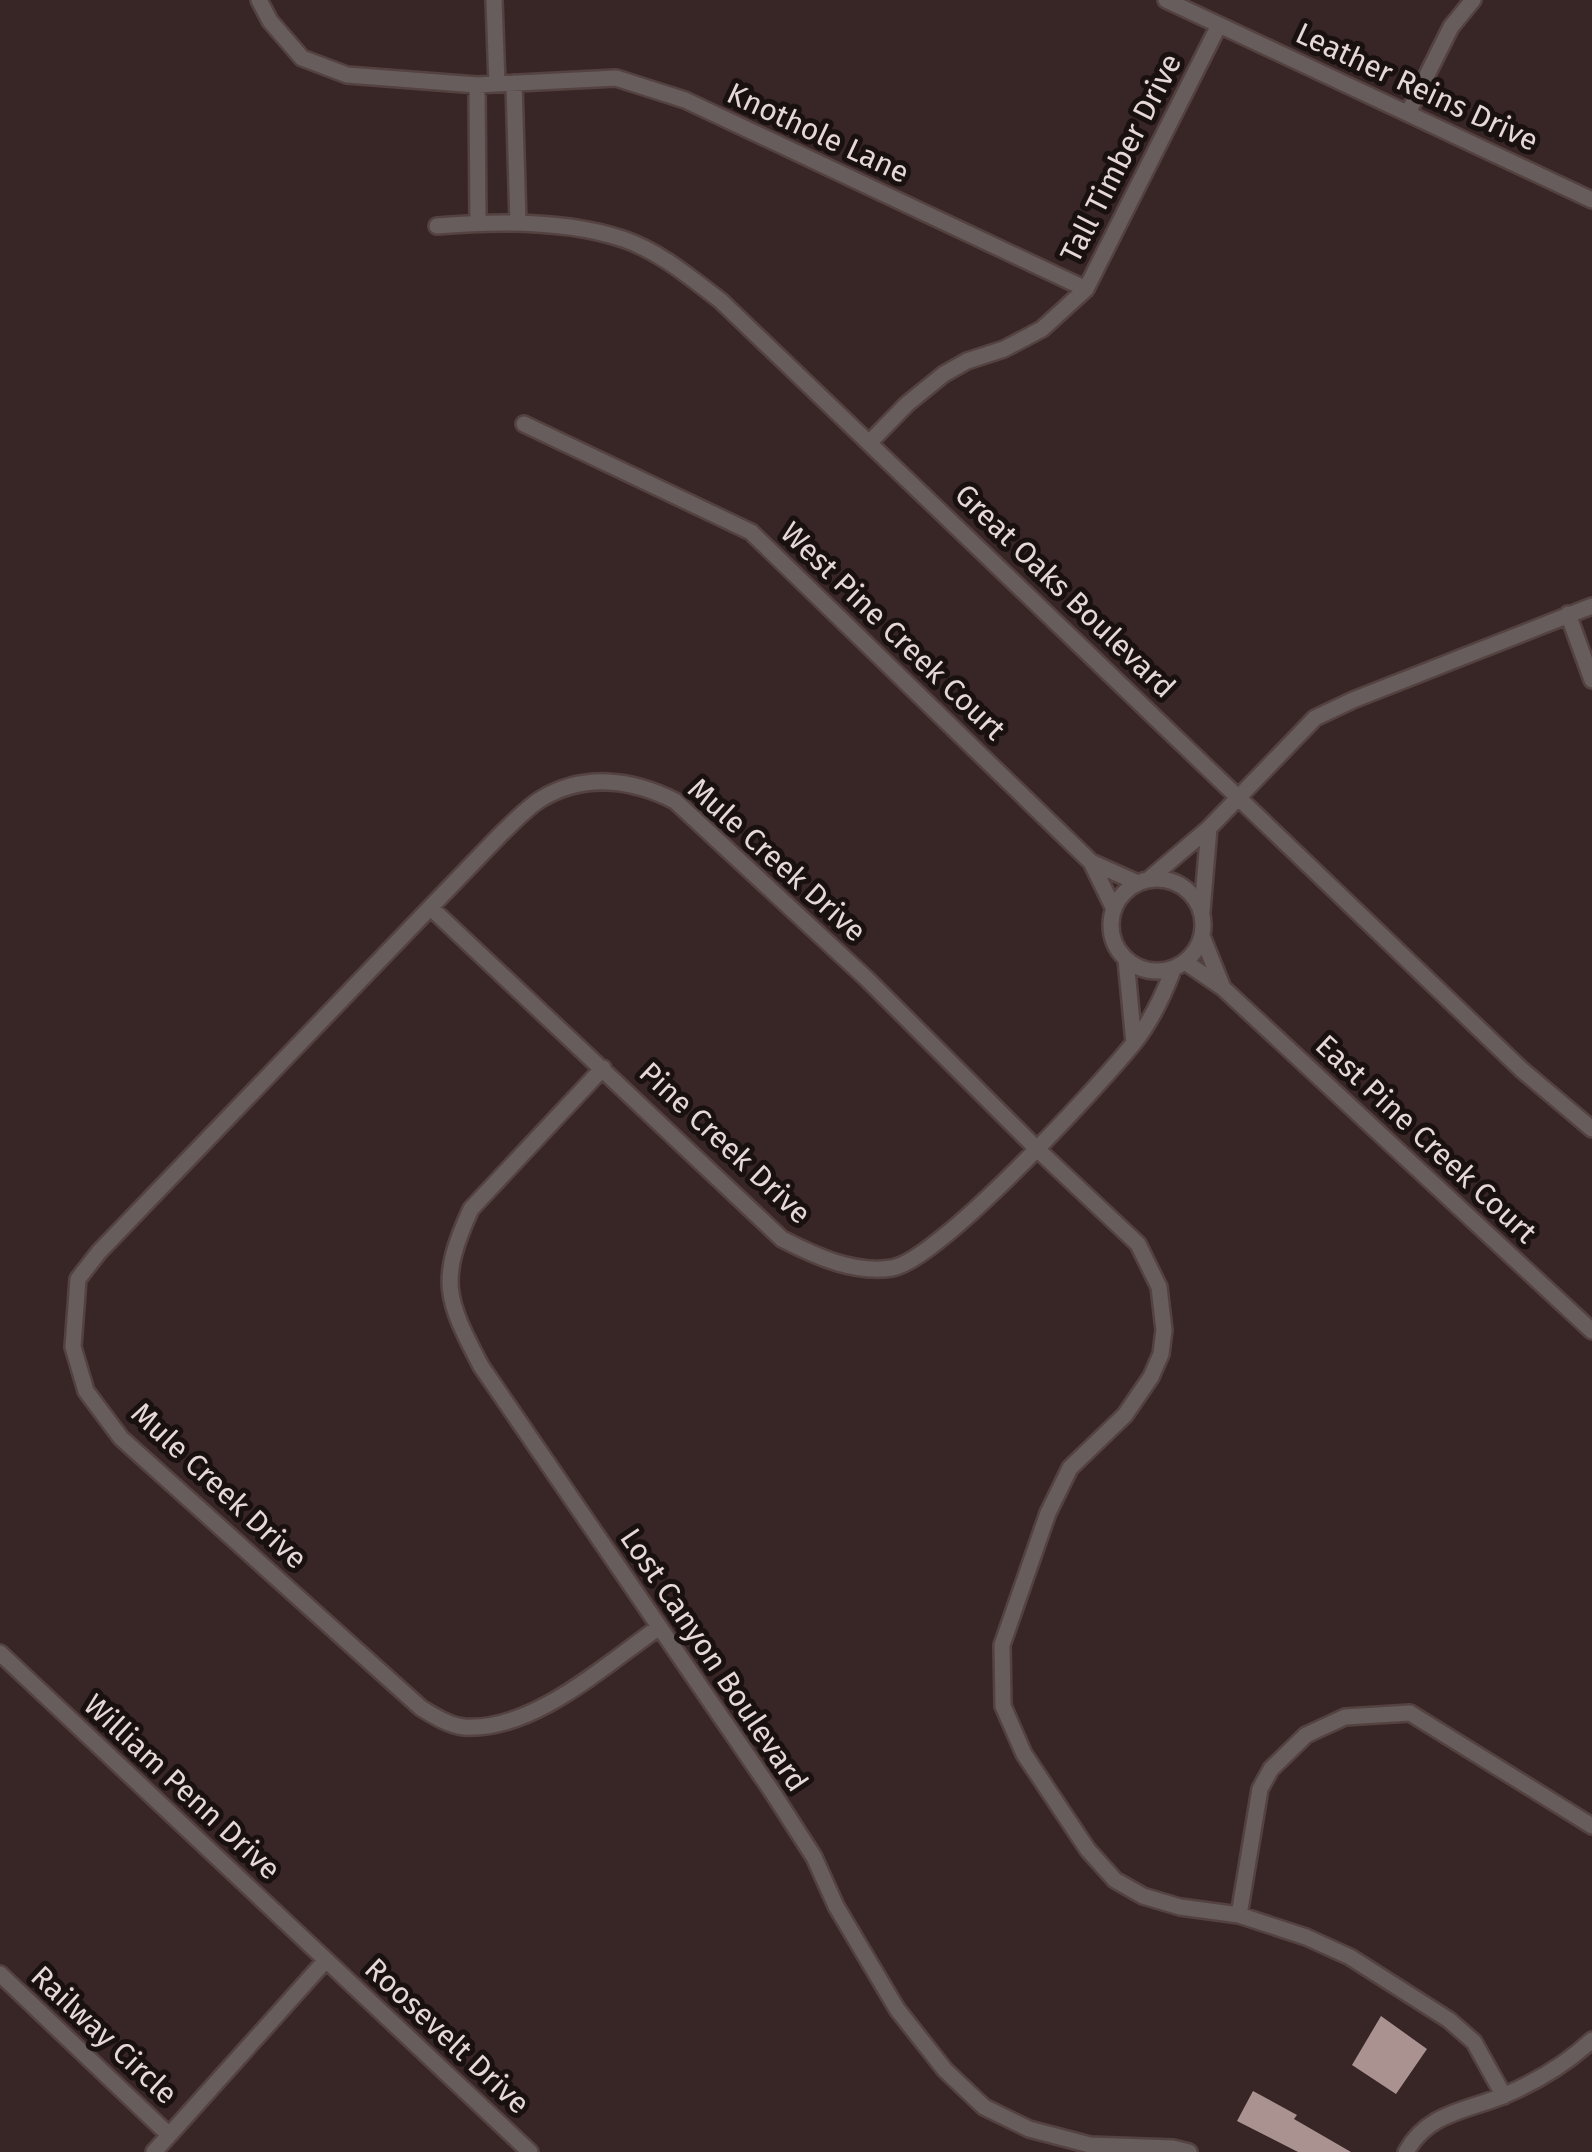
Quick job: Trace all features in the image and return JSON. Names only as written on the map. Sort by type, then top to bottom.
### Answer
[{"type":"street","name":"Knothole Lane","points":[[259,0],[270,21],[302,58],[346,75],[477,85],[616,78],[685,100],[1086,289]]},
{"type":"street","points":[[494,0],[518,223]]},
{"type":"street","name":"Leather Reins Drive","points":[[1166,0],[1592,200]]},
{"type":"street","points":[[1408,114],[1451,26],[1473,0]]},
{"type":"street","name":"Tall Timber Drive","points":[[869,443],[944,374],[1042,330],[1086,289],[1219,24]]},
{"type":"street","points":[[477,85],[478,223]]},
{"type":"street","name":"Great Oaks Boulevard","points":[[438,226],[518,223],[623,239],[677,267],[720,301],[1522,1070],[1592,1130]]},
{"type":"street","name":"West Pine Creek Court","points":[[524,424],[751,532],[1091,862],[1114,909]]},
{"type":"street","points":[[1134,1043],[1126,960],[1112,936],[1119,898],[1209,828],[1315,718],[1592,606]]},
{"type":"street","points":[[1568,614],[1592,680]]},
{"type":"street","name":"Mule Creek Drive","points":[[658,1628],[548,1704],[504,1724],[463,1727],[441,1720],[421,1708],[120,1438],[86,1391],[73,1347],[78,1280],[113,1238],[500,835],[541,799],[583,782],[622,782],[650,788],[675,800],[867,979],[1138,1244],[1159,1286],[1164,1330],[1161,1354],[1151,1377],[1125,1415],[1070,1468],[1048,1513],[1002,1645],[1003,1706],[1024,1754],[1088,1850],[1115,1880],[1143,1896],[1180,1907],[1238,1916],[1306,1937],[1350,1956],[1448,2020],[1474,2042],[1504,2096]]},
{"type":"street","points":[[1126,960],[1152,972],[1179,966],[1198,948],[1209,828]]},
{"type":"street","name":"West Pine Creek Court","points":[[1091,862],[1143,881]]},
{"type":"street","points":[[1143,881],[1162,879],[1188,890],[1202,915]]},
{"type":"street","name":"Pine Creek Drive","points":[[432,908],[782,1239],[809,1253],[868,1269],[896,1268],[947,1236],[1134,1043],[1179,966]]},
{"type":"street","name":"East Pine Creek Court","points":[[1202,936],[1223,988]]},
{"type":"street","name":"East Pine Creek Court","points":[[1179,966],[1223,988],[1592,1331]]},
{"type":"street","name":"Lost Canyon Boulevard","points":[[603,1068],[471,1210],[450,1264],[450,1304],[481,1366],[814,1857],[836,1906],[898,2009],[946,2070],[984,2106],[1029,2129],[1090,2145],[1188,2152]]},
{"type":"street","name":"William Penn Drive","points":[[0,1654],[326,1960]]},
{"type":"street","points":[[1238,1916],[1260,1789],[1285,1752],[1306,1735],[1345,1717],[1410,1713],[1592,1826]]},
{"type":"street","points":[[154,2152],[326,1960]]},
{"type":"street","name":"Roosevelt Drive","points":[[326,1960],[530,2152]]},
{"type":"street","name":"Railway Circle","points":[[0,1974],[170,2135]]},
{"type":"street","points":[[1406,2152],[1432,2121],[1504,2096],[1567,2064],[1592,2040]]},
{"type":"building","points":[[1381,2016],[1427,2049],[1396,2094],[1352,2065]]},
{"type":"building","points":[[1253,2091],[1351,2152],[1298,2152],[1237,2121]]}]
